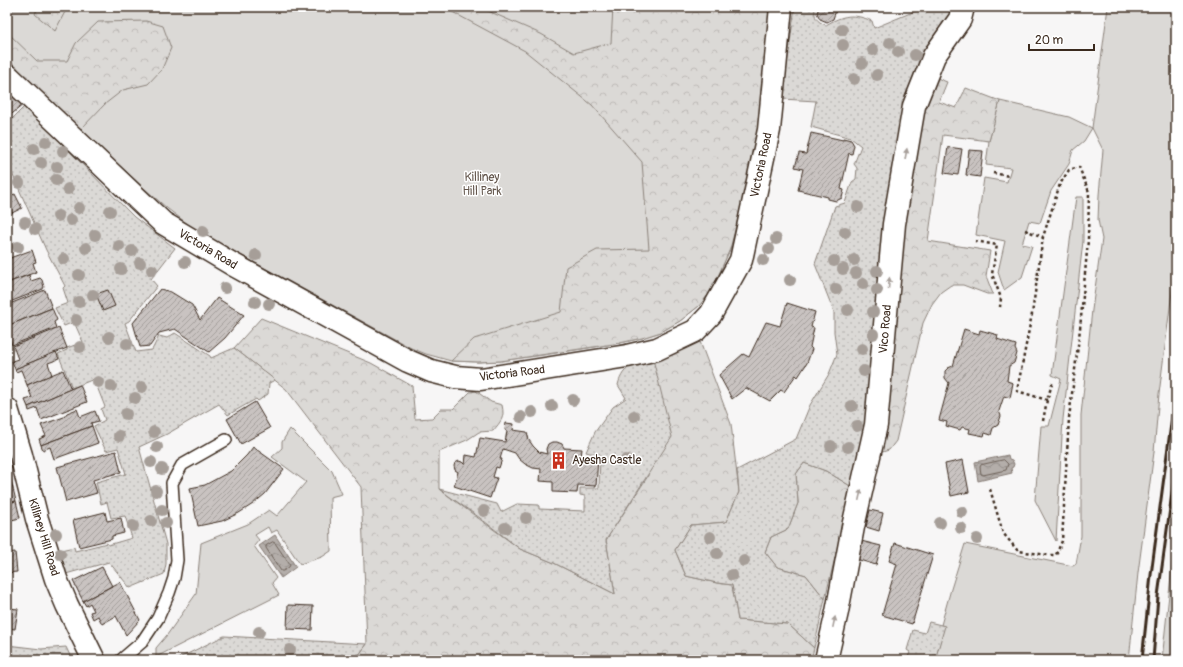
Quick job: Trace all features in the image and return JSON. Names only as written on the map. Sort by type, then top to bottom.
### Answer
[{"type":"street","name":"Victoria Road","points":[[7,74],[164,223],[232,264],[408,361],[431,371],[455,377],[481,379],[620,358],[657,349],[695,331],[711,314],[741,260],[769,130],[781,7]]},
{"type":"street","name":"Vico Road","points":[[826,660],[837,612],[853,527],[876,425],[894,224],[914,106],[934,56],[960,18],[963,7]]},
{"type":"street","name":"Killiney Hill Road","points":[[9,421],[21,454],[37,519],[56,579],[94,660]]},
{"type":"lane","points":[[121,660],[142,642],[158,618],[172,583],[177,560],[172,483],[182,465],[226,440]]},
{"type":"path","points":[[990,489],[1003,533],[1018,552],[1056,555],[1062,541],[1068,418],[1080,329],[1088,240],[1088,192],[1080,167],[1069,170],[1060,184],[1043,237],[1032,314],[1018,391],[1047,400]]},
{"type":"path","points":[[993,173],[1009,176]]},
{"type":"path","points":[[1025,230],[1043,237]]},
{"type":"path","points":[[975,241],[997,245],[992,274],[1001,298],[1000,307]]},
{"type":"path","points":[[1043,421],[1047,400],[1053,381]]},
{"type":"green space","name":"Killiney Hill Park","points":[[7,7],[773,7],[730,249],[712,290],[699,306],[680,321],[661,332],[642,338],[620,343],[543,355],[501,361],[478,362],[451,361],[411,348],[197,231],[145,189],[7,61]]},
{"type":"green space","points":[[38,7],[70,7],[67,8],[55,31],[35,14]]},
{"type":"green space","points":[[443,7],[479,7],[541,34],[574,53],[611,43],[613,7],[773,7],[762,106],[747,185],[730,249],[712,290],[699,306],[680,321],[661,332],[620,343],[501,361],[451,361],[474,339],[561,312],[566,267],[597,250],[649,249],[642,162],[592,105],[525,51]]},
{"type":"green space","points":[[795,7],[815,7],[816,19],[826,25],[843,17],[854,16],[872,21],[874,28],[922,7],[954,7],[952,14],[943,23],[944,26],[928,50],[867,421],[852,487],[826,471],[804,463],[796,474],[798,503],[788,529],[771,537],[765,552],[777,567],[806,575],[825,599],[814,648],[788,624],[738,620],[732,585],[686,576],[675,550],[691,525],[726,522],[739,492],[737,470],[796,439],[810,405],[829,374],[837,354],[834,332],[834,312],[815,264],[835,206],[845,203],[852,182],[856,179],[857,168],[854,164],[861,146],[851,138],[811,127],[816,101],[782,99]]},
{"type":"green space","points":[[1108,7],[1176,7],[1176,260],[1159,394],[1154,452],[1138,573],[1129,660],[935,660],[944,626],[941,625],[965,544],[1073,566],[1076,564],[1081,536],[1081,415],[1092,310],[1102,239],[1098,220],[1103,150],[1092,128]]},
{"type":"green space","points":[[146,21],[163,26],[171,48],[162,69],[148,84],[123,90],[105,104],[81,129],[7,64],[7,32],[37,61],[67,61],[76,43],[98,22]]},
{"type":"green space","points":[[932,76],[947,82],[939,102],[956,108],[966,88],[1000,101],[989,141],[943,135],[928,241],[990,251],[986,276],[993,294],[987,294],[963,285],[951,285],[941,292],[932,304],[923,323],[896,441],[889,450],[879,453],[899,225]]},
{"type":"green space","points":[[1000,101],[1069,117],[1092,128],[1084,141],[1073,150],[1069,164],[1051,191],[1040,223],[1029,221],[1022,244],[1032,246],[1022,277],[1004,290],[998,272],[1005,241],[976,235],[984,178],[1007,182],[1011,168],[986,165],[989,141]]},
{"type":"green space","points":[[25,106],[134,217],[175,248],[151,279],[157,286],[129,321],[125,323],[136,352],[152,350],[159,336],[167,338],[175,333],[211,358],[234,348],[275,380],[269,383],[268,394],[258,401],[256,399],[228,415],[219,404],[167,434],[139,447],[166,544],[166,564],[164,574],[130,588],[109,562],[62,575],[56,551],[74,547],[75,551],[107,543],[108,545],[132,538],[125,516],[111,518],[107,502],[101,504],[96,482],[126,474],[118,448],[106,451],[94,426],[105,420],[101,409],[105,407],[94,379],[72,388],[58,354],[67,350],[67,348],[83,342],[74,322],[64,326],[55,308],[68,303],[63,288],[65,286],[46,250],[11,171],[7,172],[7,121],[9,122]]},
{"type":"green space","points":[[1076,197],[1083,197],[1083,241],[1063,419],[1056,541],[1035,500],[1041,426],[1049,426],[1061,379],[1052,375]]},
{"type":"green space","points":[[261,318],[371,363],[412,386],[415,419],[432,418],[441,409],[453,409],[470,392],[476,391],[491,402],[502,405],[502,419],[493,431],[479,432],[467,440],[439,452],[439,489],[520,549],[552,562],[615,594],[606,540],[648,476],[653,359],[699,339],[731,424],[739,492],[726,522],[691,525],[675,550],[686,576],[732,585],[738,620],[788,624],[814,648],[811,660],[355,660],[367,644],[361,487],[286,389],[234,348]]},
{"type":"green space","points":[[653,359],[672,437],[606,540],[615,594],[552,562],[520,549],[439,489],[497,504],[501,512],[517,504],[539,505],[539,509],[585,511],[585,496],[580,495],[580,488],[599,488],[600,454],[586,452],[595,432],[613,407],[626,398],[618,385],[623,373],[631,366]]},
{"type":"green space","points":[[290,429],[332,471],[342,494],[330,497],[331,551],[322,557],[300,564],[277,530],[271,533],[268,527],[255,535],[259,540],[254,546],[276,578],[272,583],[279,595],[156,657],[156,648],[196,594],[201,543],[248,524],[269,510],[277,516],[306,482],[272,457],[282,448],[282,442]]},
{"type":"green space","points":[[804,463],[826,471],[852,487],[825,599],[806,575],[777,567],[765,552],[771,537],[788,529],[798,503],[796,474]]},
{"type":"green space","points":[[1176,530],[1176,660],[1162,660],[1175,538]]},
{"type":"green space","points":[[929,622],[945,626],[935,660],[907,660],[910,652],[907,650],[913,630],[925,633]]},
{"type":"green space","points":[[224,636],[367,644],[355,660],[175,660]]},
{"type":"green space","points":[[7,645],[41,649],[66,647],[72,660],[7,660]]},
{"type":"water","points":[[1008,455],[1009,459],[1012,460],[1014,464],[1011,468],[1012,473],[978,481],[975,462]]},
{"type":"water","points":[[275,535],[296,567],[281,578],[259,546]]},
{"type":"building","points":[[819,7],[837,7],[833,19],[827,22],[820,19],[817,13]]},
{"type":"building","points":[[7,87],[24,104],[7,118]]},
{"type":"building","points":[[811,133],[843,140],[843,138],[851,140],[854,145],[852,154],[849,153],[841,189],[844,190],[842,198],[836,201],[828,199],[828,197],[798,190],[803,169],[795,167],[799,153],[806,154]]},
{"type":"building","points":[[948,147],[962,149],[958,175],[944,173]]},
{"type":"building","points":[[969,150],[983,151],[980,177],[966,175]]},
{"type":"building","points":[[15,194],[22,208],[12,213],[11,211],[7,213],[7,197]]},
{"type":"building","points":[[32,250],[36,262],[33,263],[36,272],[7,283],[7,259]]},
{"type":"building","points":[[29,275],[31,281],[40,278],[42,280],[44,287],[43,289],[7,303],[7,283]]},
{"type":"building","points":[[160,289],[171,292],[192,305],[200,320],[217,298],[244,315],[225,338],[209,352],[175,329],[159,333],[150,346],[140,347],[133,323]]},
{"type":"building","points":[[45,290],[52,308],[7,326],[7,305]]},
{"type":"building","points":[[108,290],[115,306],[103,311],[96,294]]},
{"type":"building","points":[[787,303],[815,312],[811,327],[814,328],[810,347],[812,349],[807,363],[798,377],[796,375],[784,392],[781,390],[770,401],[746,388],[732,399],[719,375],[743,354],[749,357],[766,322],[780,326]]},
{"type":"building","points":[[52,308],[57,320],[54,322],[56,328],[12,345],[7,332],[7,326]]},
{"type":"building","points":[[59,328],[67,348],[15,369],[12,361],[18,359],[13,346]]},
{"type":"building","points":[[964,329],[979,334],[980,330],[998,335],[997,339],[1016,345],[1015,349],[1017,353],[1014,363],[1009,366],[1007,381],[1013,383],[1010,398],[1004,396],[999,411],[1001,416],[998,425],[993,428],[991,435],[985,433],[984,436],[969,433],[970,429],[962,427],[960,430],[946,426],[947,422],[939,420],[949,383],[945,378],[945,371],[953,366]]},
{"type":"building","points":[[56,352],[59,359],[48,363],[52,375],[27,385],[21,370],[16,372],[15,369]]},
{"type":"building","points":[[63,370],[71,389],[28,407],[25,400],[32,398],[27,385]]},
{"type":"building","points":[[80,385],[87,402],[41,420],[37,408],[29,411],[28,407]]},
{"type":"building","points":[[255,402],[270,428],[241,444],[227,419]]},
{"type":"building","points":[[77,409],[80,417],[95,411],[99,421],[91,423],[92,426],[41,445],[39,439],[46,436],[41,425],[64,417],[67,413]]},
{"type":"building","name":"Ayesha Castle","points":[[506,423],[514,424],[513,430],[527,432],[529,440],[539,452],[547,454],[546,449],[548,444],[557,442],[562,444],[564,448],[582,449],[581,457],[598,458],[596,486],[578,485],[577,493],[553,492],[553,482],[540,481],[541,469],[533,468],[525,464],[515,453],[503,449],[499,468],[496,467],[493,477],[497,478],[490,498],[454,486],[458,472],[455,470],[455,463],[459,461],[465,465],[466,455],[476,457],[480,438],[505,442],[507,431],[505,430]]},
{"type":"building","points":[[92,426],[98,443],[54,459],[50,447],[43,450],[41,445]]},
{"type":"building","points":[[253,447],[284,469],[265,494],[253,504],[222,521],[198,526],[190,488],[205,485],[231,471]]},
{"type":"building","points":[[116,451],[121,472],[93,480],[97,493],[66,502],[57,467]]},
{"type":"building","points":[[963,460],[969,492],[951,496],[945,464]]},
{"type":"building","points":[[10,476],[16,501],[7,503],[7,477]]},
{"type":"building","points":[[16,501],[20,518],[7,521],[7,503]]},
{"type":"building","points":[[870,510],[883,513],[879,531],[866,527]]},
{"type":"building","points":[[105,512],[107,521],[121,518],[124,533],[112,536],[112,539],[79,547],[73,520]]},
{"type":"building","points":[[861,541],[881,546],[876,565],[856,559]]},
{"type":"building","points":[[895,543],[933,555],[912,624],[882,615],[897,564],[889,561]]},
{"type":"building","points":[[15,552],[17,572],[7,573],[7,553]]},
{"type":"building","points":[[102,567],[112,586],[83,601],[73,581]]},
{"type":"building","points":[[120,582],[140,620],[126,635],[116,616],[102,624],[98,616],[93,619],[90,612],[94,611],[90,603],[86,606],[83,601]]},
{"type":"building","points":[[7,594],[11,594],[9,608],[18,609],[15,629],[7,628]]},
{"type":"building","points":[[288,605],[313,606],[312,630],[287,629]]},
{"type":"railway","points":[[1142,660],[1151,575],[1176,386]]},
{"type":"railway","points":[[1153,660],[1158,596],[1176,464]]},
{"type":"place","name":"Ayesha Castle","points":[[559,460]]}]
